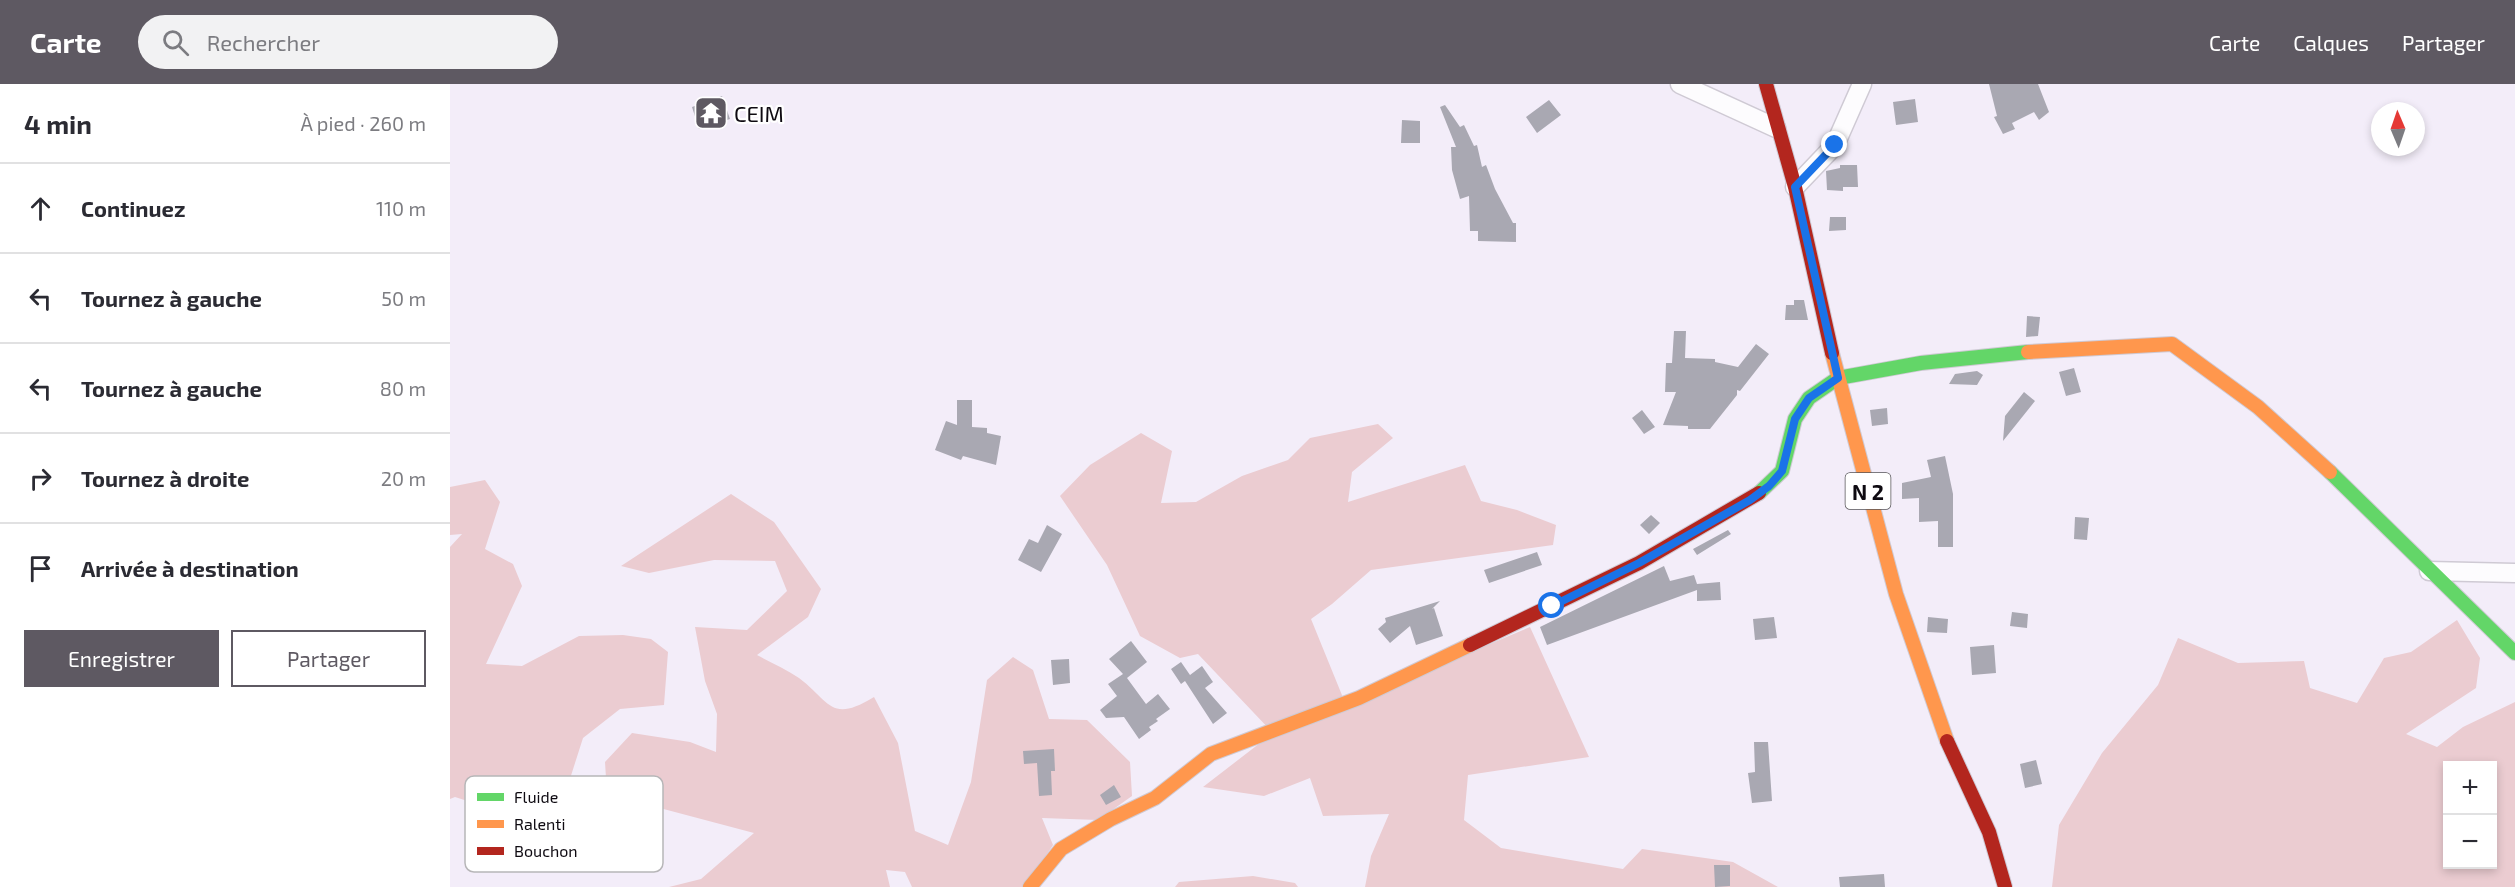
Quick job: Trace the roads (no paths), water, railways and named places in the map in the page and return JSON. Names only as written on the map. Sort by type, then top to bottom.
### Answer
[{"type":"street","points":[[1680,84],[1776,128]]},
{"type":"street","name":"N 2","points":[[1766,84],[1776,128],[1795,187],[1838,378],[1896,594],[1952,754],[1989,832],[2005,887]]},
{"type":"street","points":[[1795,187],[1835,145],[1862,84]]},
{"type":"street","points":[[1030,887],[1061,849],[1111,819],[1155,798],[1211,754],[1359,698],[1639,563],[1750,500],[1769,486],[1782,471],[1795,419],[1809,398],[1838,378],[1921,363],[2005,353],[2172,344],[2258,407],[2360,499],[2429,571],[2515,653]]},
{"type":"street","points":[[2429,571],[2515,573]]},
{"type":"place","name":"CEIM","points":[[711,113]]}]
